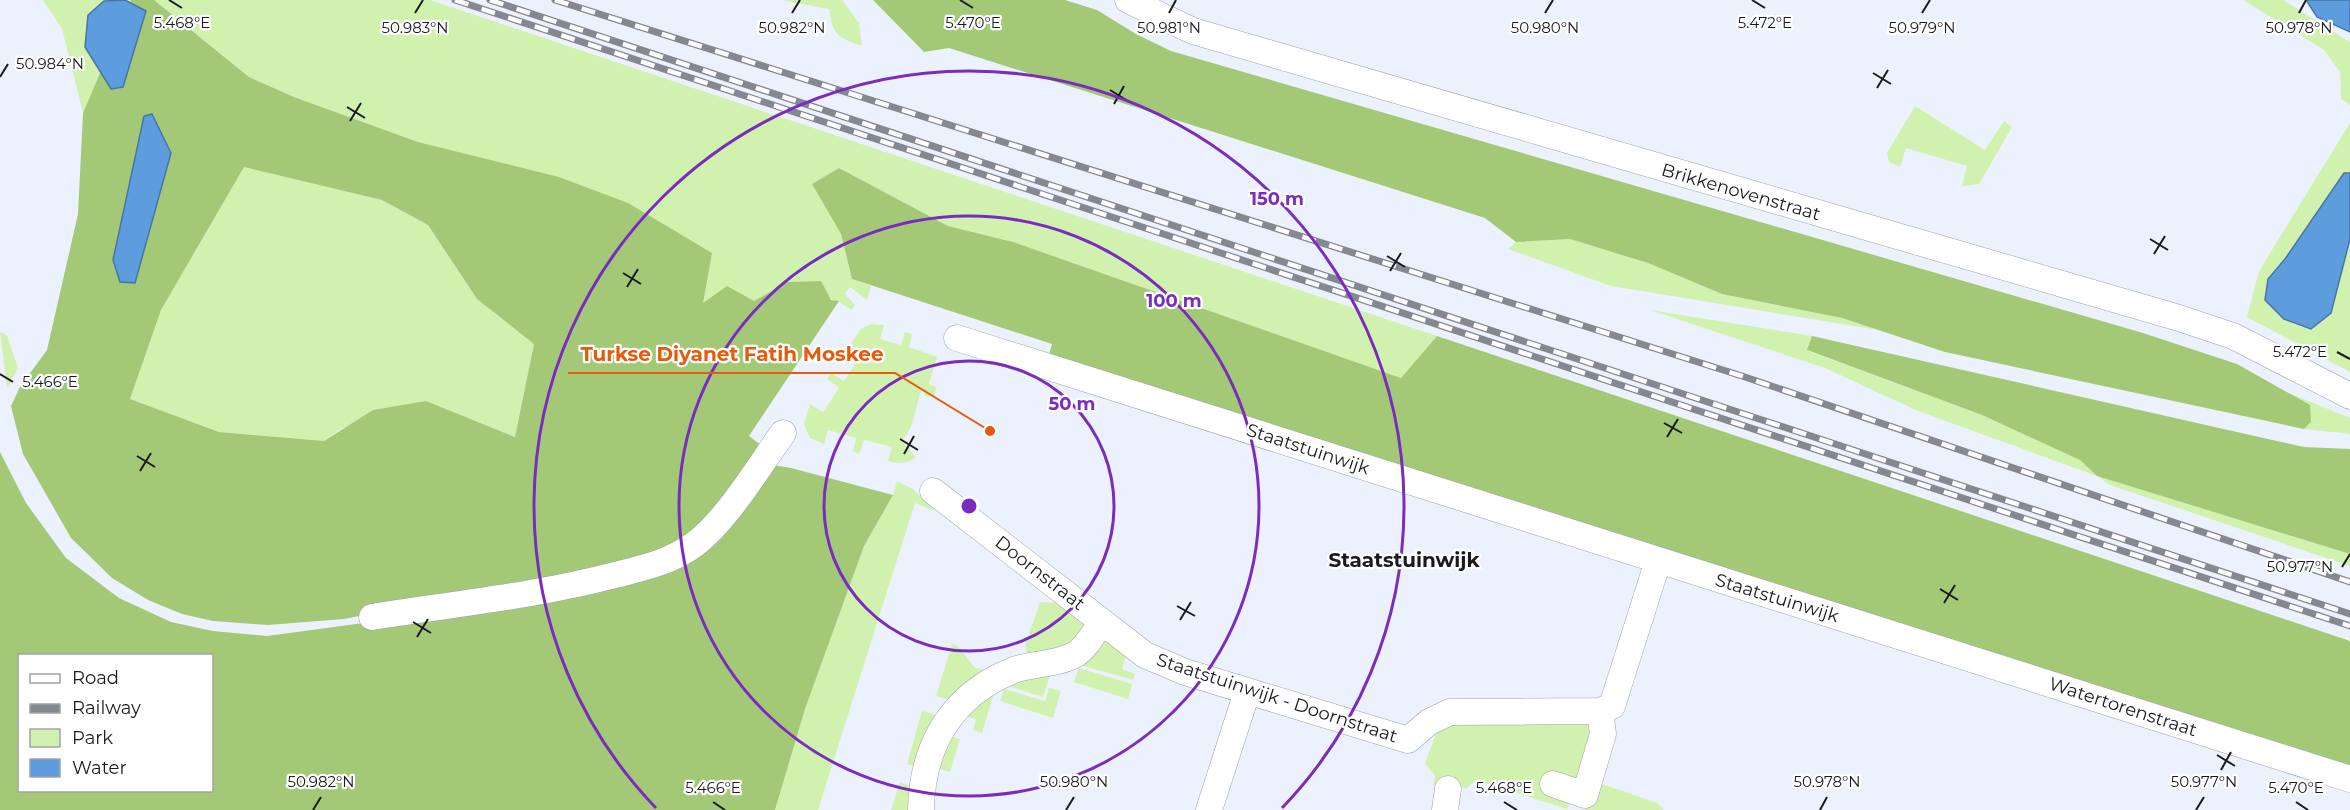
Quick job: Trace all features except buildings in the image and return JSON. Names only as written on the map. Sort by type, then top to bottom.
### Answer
[{"type":"street","name":"Brikkenovenstraat","points":[[1128,0],[1193,31],[2179,318],[2233,336],[2350,396]]},
{"type":"street","name":"Staatstuinwijk","points":[[957,338],[1896,635]]},
{"type":"street","points":[[372,617],[561,589],[653,565],[677,556],[698,542],[729,507],[783,433]]},
{"type":"street","name":"Doornstraat","points":[[933,491],[1145,655]]},
{"type":"street","points":[[1553,784],[1585,795],[1603,734],[1600,711],[1611,706],[1658,561]]},
{"type":"street","points":[[921,810],[924,770],[933,744],[951,713],[980,689],[1014,670],[1063,659],[1078,653],[1102,622]]},
{"type":"street","name":"Watertorenstraat","points":[[1896,635],[2350,779]]},
{"type":"street","name":"Staatstuinwijk - Doornstraat","points":[[1145,655],[1185,672],[1408,740],[1430,722],[1450,712],[1600,711]]},
{"type":"street","points":[[1209,810],[1247,692]]},
{"type":"green space","points":[[43,0],[131,0],[83,113],[62,29]]},
{"type":"green space","points":[[131,0],[154,0],[249,77],[294,97],[418,142],[559,177],[628,203],[712,253],[703,303],[727,286],[754,301],[788,282],[821,281],[831,300],[839,301],[749,436],[761,445],[739,480],[694,535],[653,559],[344,619],[268,625],[213,621],[182,614],[148,600],[112,578],[71,538],[23,454],[11,406],[20,387],[47,350],[78,214],[83,113]],"holes":[[[244,167],[382,200],[428,225],[477,299],[534,344],[515,437],[426,401],[373,410],[324,441],[219,432],[130,399],[161,310]]]},
{"type":"green space","points":[[154,0],[430,0],[1437,336],[1401,378],[1013,242],[948,226],[839,168],[812,184],[841,234],[852,279],[871,286],[867,300],[850,287],[845,294],[855,305],[852,310],[839,302],[788,282],[754,301],[702,303],[559,177],[418,142],[294,97],[249,77]]},
{"type":"green space","points":[[782,0],[842,0],[859,23],[862,46],[838,34],[832,25],[829,9]]},
{"type":"green space","points":[[873,0],[1065,0],[1097,10],[1136,34],[1171,51],[2143,333],[2237,364],[2310,405],[2311,422],[2304,429],[1945,352],[1842,318],[1722,294],[1648,263],[1570,239],[1516,242],[1485,218],[949,48],[924,52]]},
{"type":"green space","points":[[2243,0],[2283,0],[2350,42],[2350,105],[2341,99],[2340,72],[2324,50]]},
{"type":"green space","points":[[1915,106],[1985,150],[2004,121],[2012,127],[1979,184],[1962,186],[1967,166],[1906,148],[1900,167],[1889,162],[1887,153]]},
{"type":"green space","points":[[2350,123],[2350,372],[2247,317],[2259,271]]},
{"type":"green space","points":[[244,167],[382,200],[428,225],[477,299],[534,344],[515,437],[426,401],[340,429],[324,441],[219,432],[130,399],[161,310]]},
{"type":"green space","points":[[839,168],[948,226],[1013,242],[1401,378],[1437,336],[2350,641],[2350,765],[1048,358],[1052,344],[852,279],[841,234],[812,184]]},
{"type":"green space","points":[[1570,239],[1648,263],[1722,294],[1842,318],[1879,330],[1611,286],[1508,249],[1516,242]]},
{"type":"green space","points":[[1650,310],[1812,336],[1808,351],[1982,415],[2080,460],[2097,476],[1918,411],[1825,368]]},
{"type":"green space","points":[[871,324],[884,325],[880,339],[901,345],[905,332],[912,334],[909,347],[937,357],[929,384],[936,387],[935,395],[926,397],[922,388],[913,422],[902,441],[916,457],[906,462],[888,461],[892,447],[864,440],[859,454],[853,451],[856,438],[828,430],[824,444],[810,438],[804,424],[810,404],[823,412],[839,388],[827,379],[831,373],[844,381],[860,356],[848,348],[861,329]]},
{"type":"green space","points":[[0,332],[7,335],[18,368],[7,388]]},
{"type":"green space","points":[[1812,336],[2304,447],[2350,449],[2350,554],[2097,476],[2080,460],[1982,415],[1807,350]]},
{"type":"green space","points":[[2289,393],[2350,418],[2350,434],[2304,429],[2311,422]]},
{"type":"green space","points":[[0,452],[26,503],[66,558],[119,598],[171,622],[213,631],[267,636],[548,598],[686,562],[766,464],[791,468],[893,495],[864,546],[805,709],[775,810],[0,810]]},
{"type":"green space","points":[[2097,476],[2350,554],[2350,566],[2110,485]]},
{"type":"green space","points":[[897,481],[913,489],[935,511],[915,503],[818,810],[775,810],[805,709],[864,546],[893,495]]},
{"type":"green space","points":[[1059,599],[1085,622],[1084,631],[1073,645],[1029,659],[1025,645],[1040,602],[1055,603]]},
{"type":"green space","points":[[1101,638],[1127,652],[1122,669],[1135,674],[1133,680],[1080,665]]},
{"type":"green space","points":[[952,644],[958,646],[975,668],[990,670],[949,700],[936,696]]},
{"type":"green space","points":[[1079,668],[1132,684],[1128,699],[1074,682]]},
{"type":"green space","points":[[1052,669],[1043,697],[1005,685]]},
{"type":"green space","points":[[1049,688],[1061,691],[1053,718],[1000,701],[1004,689],[1045,701]]},
{"type":"green space","points":[[995,689],[982,733],[973,730],[976,719],[962,715]]},
{"type":"green space","points":[[922,711],[937,715],[914,766],[907,764]]},
{"type":"green space","points":[[1581,717],[1596,730],[1567,809],[1476,780],[1467,788],[1433,785],[1435,776],[1425,763],[1439,726]]},
{"type":"green space","points":[[947,735],[960,739],[950,772],[934,767]]},
{"type":"green space","points":[[900,782],[910,786],[909,810],[891,810]]},
{"type":"green space","points":[[1602,784],[1657,803],[1664,810],[1585,810],[1597,785]]},
{"type":"water","points":[[125,0],[146,11],[123,87],[111,89],[85,47],[88,15],[104,1]]},
{"type":"water","points":[[2306,0],[2350,0],[2350,32],[2317,17]]},
{"type":"water","points":[[152,114],[171,153],[135,283],[120,282],[113,260],[144,116]]},
{"type":"water","points":[[2344,173],[2350,173],[2350,239],[2331,313],[2311,329],[2284,319],[2265,300],[2268,279],[2285,259]]},
{"type":"railway","points":[[455,0],[2350,626]]},
{"type":"railway","points":[[490,0],[2350,614]]},
{"type":"railway","points":[[555,0],[1742,376],[2350,582]]},
{"type":"place","name":"Turkse Diyanet Fatih Moskee","points":[[990,431]]},
{"type":"district","name":"Staatstuinwijk","points":[[1404,560]]}]
